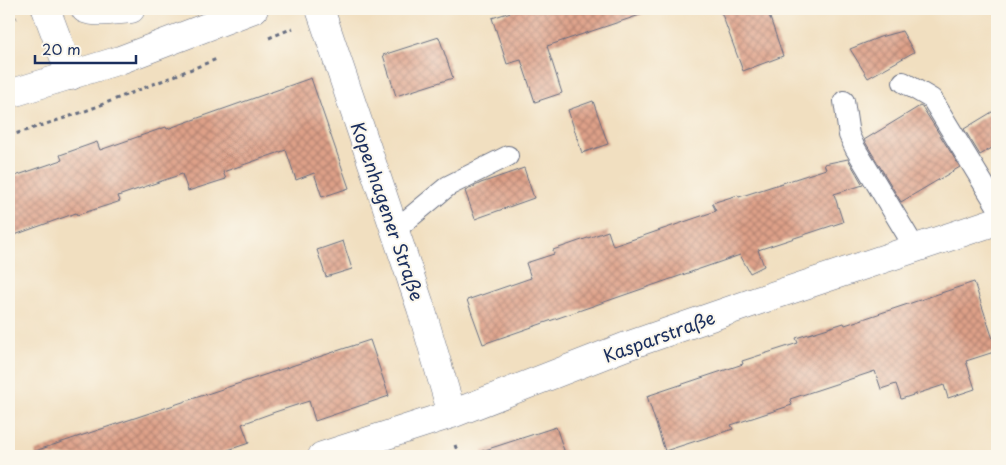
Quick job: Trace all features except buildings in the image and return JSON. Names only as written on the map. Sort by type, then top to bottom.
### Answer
[{"type":"street","points":[[46,9],[71,76]]},
{"type":"street","points":[[85,9],[107,12],[131,9]]},
{"type":"street","points":[[9,94],[120,60],[254,9]]},
{"type":"street","name":"Kopenhagener Straße","points":[[320,9],[421,308],[452,414]]},
{"type":"street","name":"Kasparstraße","points":[[322,456],[452,414],[624,347],[997,221]]},
{"type":"lane","points":[[903,82],[932,99],[997,206]]},
{"type":"lane","points":[[844,100],[849,135],[855,148],[915,248]]},
{"type":"lane","points":[[395,230],[448,186],[508,156]]}]
